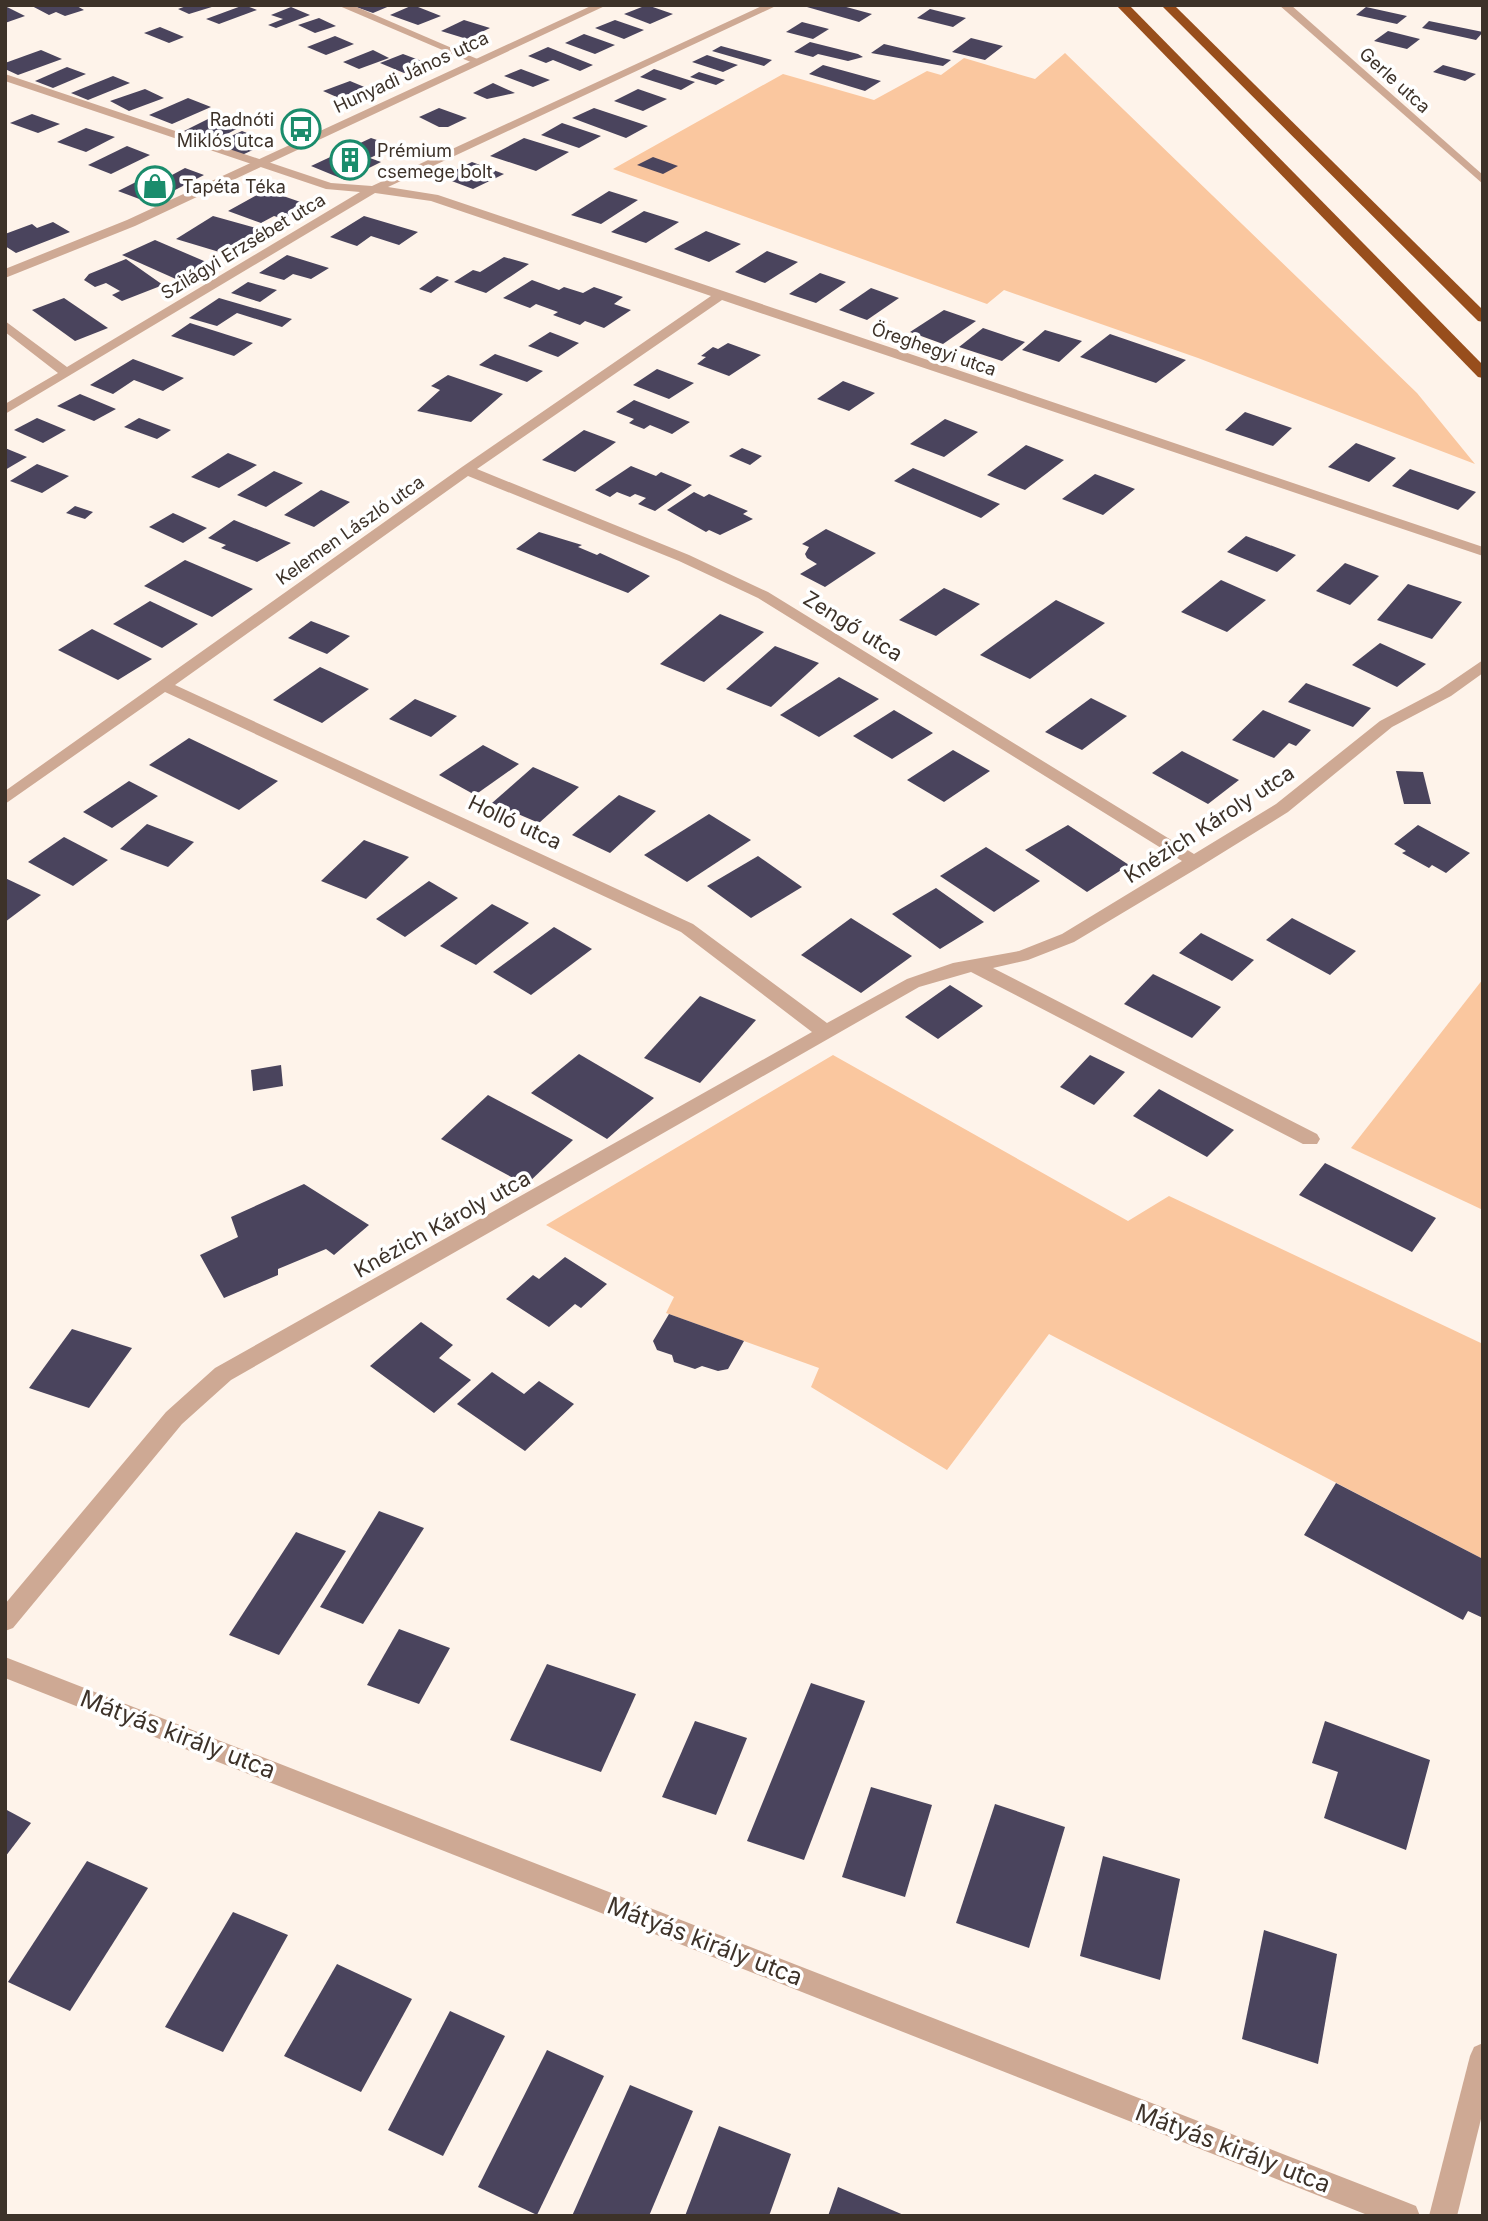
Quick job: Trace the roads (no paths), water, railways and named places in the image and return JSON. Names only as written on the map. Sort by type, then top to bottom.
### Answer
[{"type":"highway","points":[[1122,5],[1483,374]]},
{"type":"highway","points":[[1167,5],[1483,318]]},
{"type":"street","points":[[342,5],[477,61]]},
{"type":"street","name":"Hunyadi János utca","points":[[5,274],[131,223],[602,5]]},
{"type":"street","points":[[737,5],[757,13]]},
{"type":"street","name":"Szilágyi Erzsébet utca","points":[[5,410],[372,190],[773,5]]},
{"type":"street","name":"Gerle utca","points":[[1284,5],[1483,181]]},
{"type":"street","points":[[5,77],[256,164],[330,186],[372,190]]},
{"type":"street","name":"Öreghegyi utca","points":[[372,190],[434,198],[1483,552]]},
{"type":"street","name":"Kelemen László utca","points":[[5,799],[467,470],[719,296]]},
{"type":"street","points":[[5,325],[65,372]]},
{"type":"street","name":"Zengő utca","points":[[467,470],[684,558],[762,595],[1195,862]]},
{"type":"street","name":"Knézich Károly utca","points":[[5,1621],[174,1418],[223,1374],[913,983],[953,970],[977,967],[1031,953],[1068,938],[1195,862],[1304,792],[1331,766],[1386,723],[1462,683],[1483,665]]},
{"type":"street","name":"Holló utca","points":[[164,686],[687,928],[827,1033]]},
{"type":"street","points":[[977,967],[1310,1139]]},
{"type":"street","name":"Mátyás király utca","points":[[5,1667],[1406,2216]]},
{"type":"street","points":[[1443,2216],[1483,2056]]},
{"type":"place","name":"Radnóti Miklós utca","points":[[301,129]]},
{"type":"place","name":"Prémium csemege bolt","points":[[350,160]]},
{"type":"place","name":"Tapéta Téka","points":[[155,186]]}]
